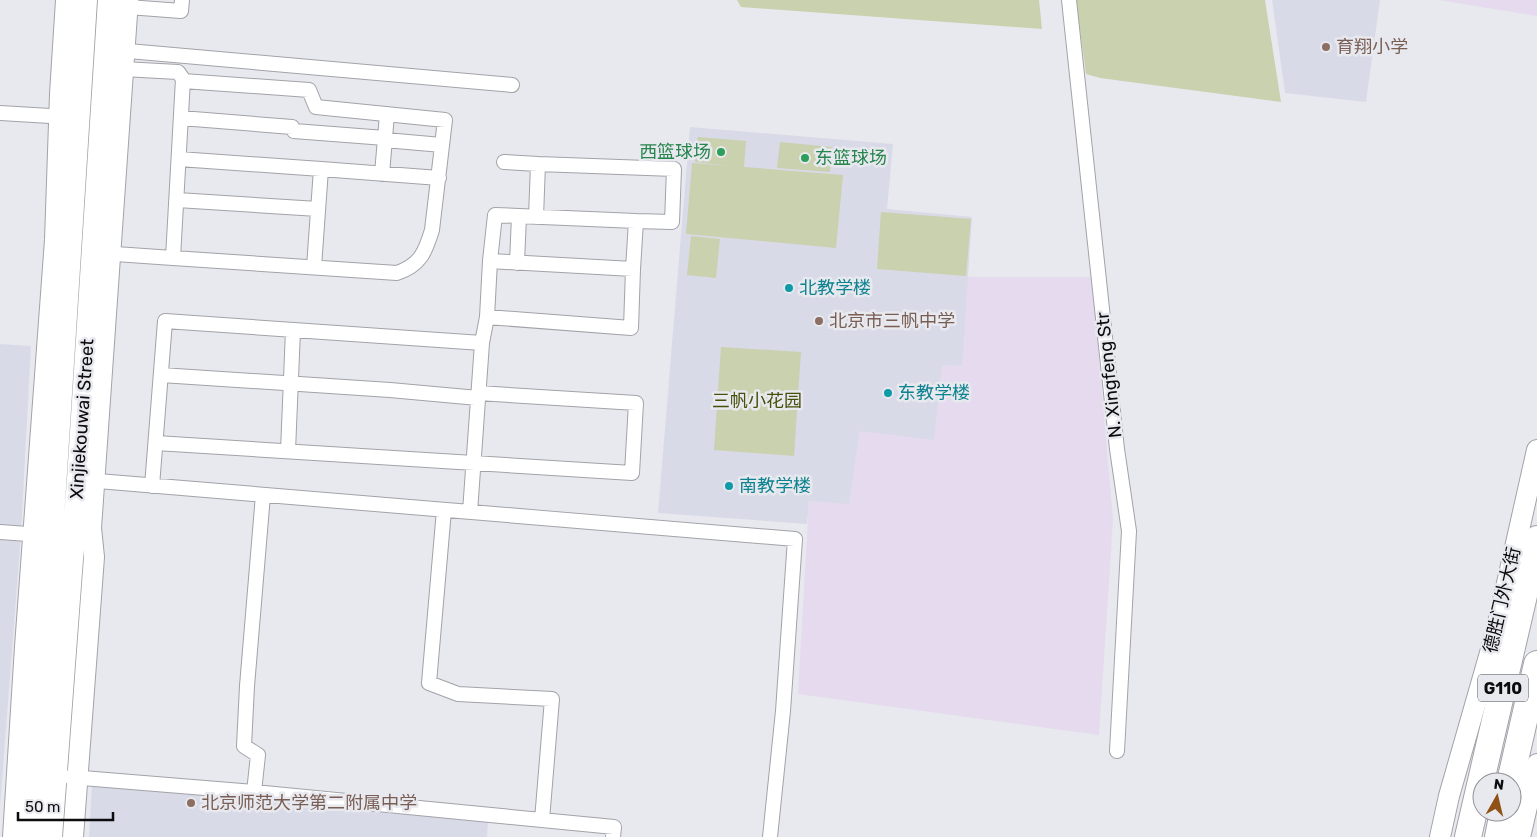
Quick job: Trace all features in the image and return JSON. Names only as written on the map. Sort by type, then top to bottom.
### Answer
[{"type":"highway","name":"德胜门外大街","points":[[1468,837],[1537,540]]},
{"type":"highway","name":"G110","points":[[1512,772],[1537,664]]},
{"type":"highway","points":[[1498,837],[1501,822]]},
{"type":"main road","name":"Xinjiekouwai Street","points":[[30,837],[43,535],[69,118],[86,0]]},
{"type":"main road","name":"Xinjiekouwai Street","points":[[51,837],[55,775],[86,480],[122,2]]},
{"type":"street","name":"Xinjiekouwai Street","points":[[66,0],[69,118]]},
{"type":"street","points":[[122,2],[181,11],[182,0]]},
{"type":"street","name":"N. Xingfeng Str","points":[[1069,0],[1117,449],[1129,531],[1117,751]]},
{"type":"street","points":[[118,56],[178,72],[183,81],[173,258]]},
{"type":"street","points":[[118,56],[512,85]]},
{"type":"street","points":[[102,253],[397,273],[411,268],[428,245],[432,230],[445,120],[316,107],[309,90],[183,81]]},
{"type":"street","points":[[0,113],[69,118]]},
{"type":"street","points":[[382,174],[387,114]]},
{"type":"street","points":[[181,118],[292,127],[294,130],[442,145]]},
{"type":"street","points":[[179,159],[439,178]]},
{"type":"street","points":[[470,512],[482,343],[487,318],[495,215],[672,222],[674,169],[504,162]]},
{"type":"street","points":[[536,217],[538,164]]},
{"type":"street","points":[[314,267],[321,169]]},
{"type":"street","points":[[176,200],[318,209]]},
{"type":"street","points":[[517,263],[519,216]]},
{"type":"street","points":[[487,318],[630,328],[636,221]]},
{"type":"street","points":[[490,261],[633,269]]},
{"type":"street","points":[[152,486],[165,321],[482,343]]},
{"type":"street","points":[[288,451],[293,330]]},
{"type":"street","points":[[156,443],[632,473],[636,403],[161,375]]},
{"type":"street","name":"德胜门外大街","points":[[1440,837],[1449,796],[1496,632],[1537,450]]},
{"type":"street","points":[[73,837],[94,556],[86,480],[795,539],[783,711],[770,837]]},
{"type":"street","points":[[254,792],[258,755],[244,746],[247,686],[263,495]]},
{"type":"street","points":[[444,510],[429,684],[458,694],[552,699],[542,820]]},
{"type":"street","points":[[0,532],[43,535]]},
{"type":"street","name":"Xinjiekouwai Street","points":[[13,837],[43,535]]},
{"type":"street","points":[[1520,837],[1537,764]]},
{"type":"street","points":[[55,775],[254,792],[614,827],[613,837]]},
{"type":"shaded area","name":"育翔小学","points":[[1272,0],[1380,0],[1366,102],[1285,93]]},
{"type":"shaded area","points":[[1439,0],[1537,0],[1537,16]]},
{"type":"shaded area","name":"北京市三帆中学","points":[[690,127],[893,144],[887,209],[972,217],[962,366],[942,365],[934,440],[860,431],[849,504],[809,501],[807,524],[658,513]]},
{"type":"shaded area","points":[[967,277],[1092,277],[1113,520],[1099,735],[798,694],[809,501],[849,503],[860,431],[940,380],[942,365],[962,366]]},
{"type":"shaded area","points":[[0,344],[31,346],[21,533],[0,807]]},
{"type":"shaded area","name":"北京师范大学第二附属中学","points":[[92,785],[488,820],[487,837],[89,837]]},
{"type":"green space","points":[[737,0],[1039,0],[1042,29],[741,7]]},
{"type":"green space","points":[[1076,0],[1265,0],[1281,102],[1100,78],[1086,74]]},
{"type":"green space","points":[[698,137],[746,141],[744,167],[843,175],[836,248],[686,234],[692,163],[730,166],[695,162]]},
{"type":"green space","name":"东篮球场","points":[[780,142],[832,147],[830,172],[777,168]]},
{"type":"green space","points":[[881,212],[971,219],[966,276],[877,269]]},
{"type":"green space","points":[[691,236],[720,239],[716,278],[687,275]]},
{"type":"green space","name":"三帆小花园","points":[[721,347],[801,352],[794,456],[714,450]]},
{"type":"place","name":"育翔小学","points":[[1326,47]]},
{"type":"place","name":"西篮球场","points":[[721,152]]},
{"type":"place","name":"东篮球场","points":[[805,158]]},
{"type":"place","name":"北教学楼","points":[[789,288]]},
{"type":"place","name":"北京市三帆中学","points":[[819,321]]},
{"type":"place","name":"东教学楼","points":[[888,393]]},
{"type":"place","name":"南教学楼","points":[[729,486]]},
{"type":"place","name":"北京师范大学第二附属中学","points":[[191,803]]}]
